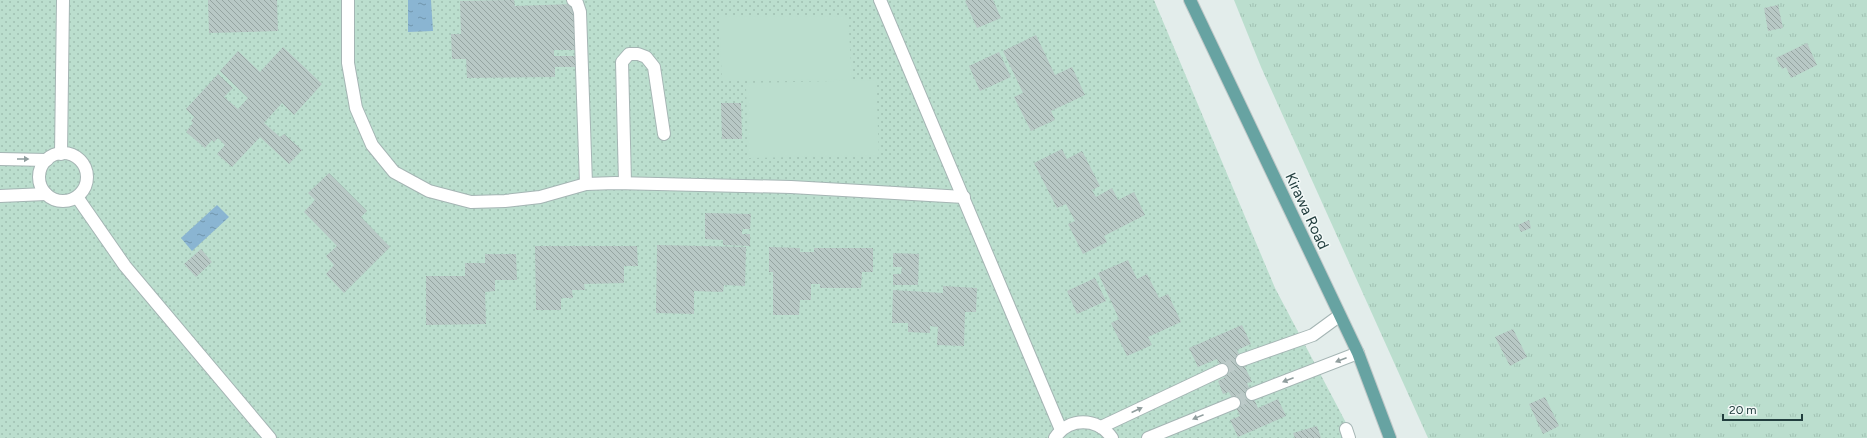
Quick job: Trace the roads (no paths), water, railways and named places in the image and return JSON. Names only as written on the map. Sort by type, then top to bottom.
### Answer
[{"type":"main road","name":"Kirawa Road","points":[[1190,0],[1339,316],[1358,353],[1390,438]]},
{"type":"street","points":[[61,154],[62,0]]},
{"type":"street","points":[[348,0],[348,63],[356,108],[372,145],[394,172],[429,191],[471,202],[505,201],[540,197],[586,184],[791,186],[964,197]]},
{"type":"street","points":[[573,0],[577,3],[580,12],[586,184]]},
{"type":"street","points":[[880,0],[964,197],[1058,434],[1073,423],[1088,422],[1102,427],[1112,438]]},
{"type":"street","points":[[625,184],[622,62],[629,54],[638,54],[646,57],[654,67],[664,134]]},
{"type":"street","points":[[0,159],[47,160],[61,154],[75,157],[81,162],[85,169],[86,185],[77,197],[64,201],[57,201],[46,194],[39,181],[39,173],[47,160]]},
{"type":"street","points":[[0,196],[46,194]]},
{"type":"street","points":[[77,197],[125,266],[270,438]]},
{"type":"street","points":[[1242,360],[1313,335],[1339,316]]},
{"type":"street","points":[[1252,394],[1358,353]]},
{"type":"street","points":[[1102,427],[1222,370]]},
{"type":"street","points":[[1148,438],[1234,403]]},
{"type":"water","points":[[408,0],[431,0],[433,31],[408,32]]},
{"type":"water","points":[[217,205],[229,217],[192,251],[181,238]]},
{"type":"tunnel","points":[[1222,370],[1242,360]]},
{"type":"tunnel","points":[[1234,403],[1252,394]]}]
